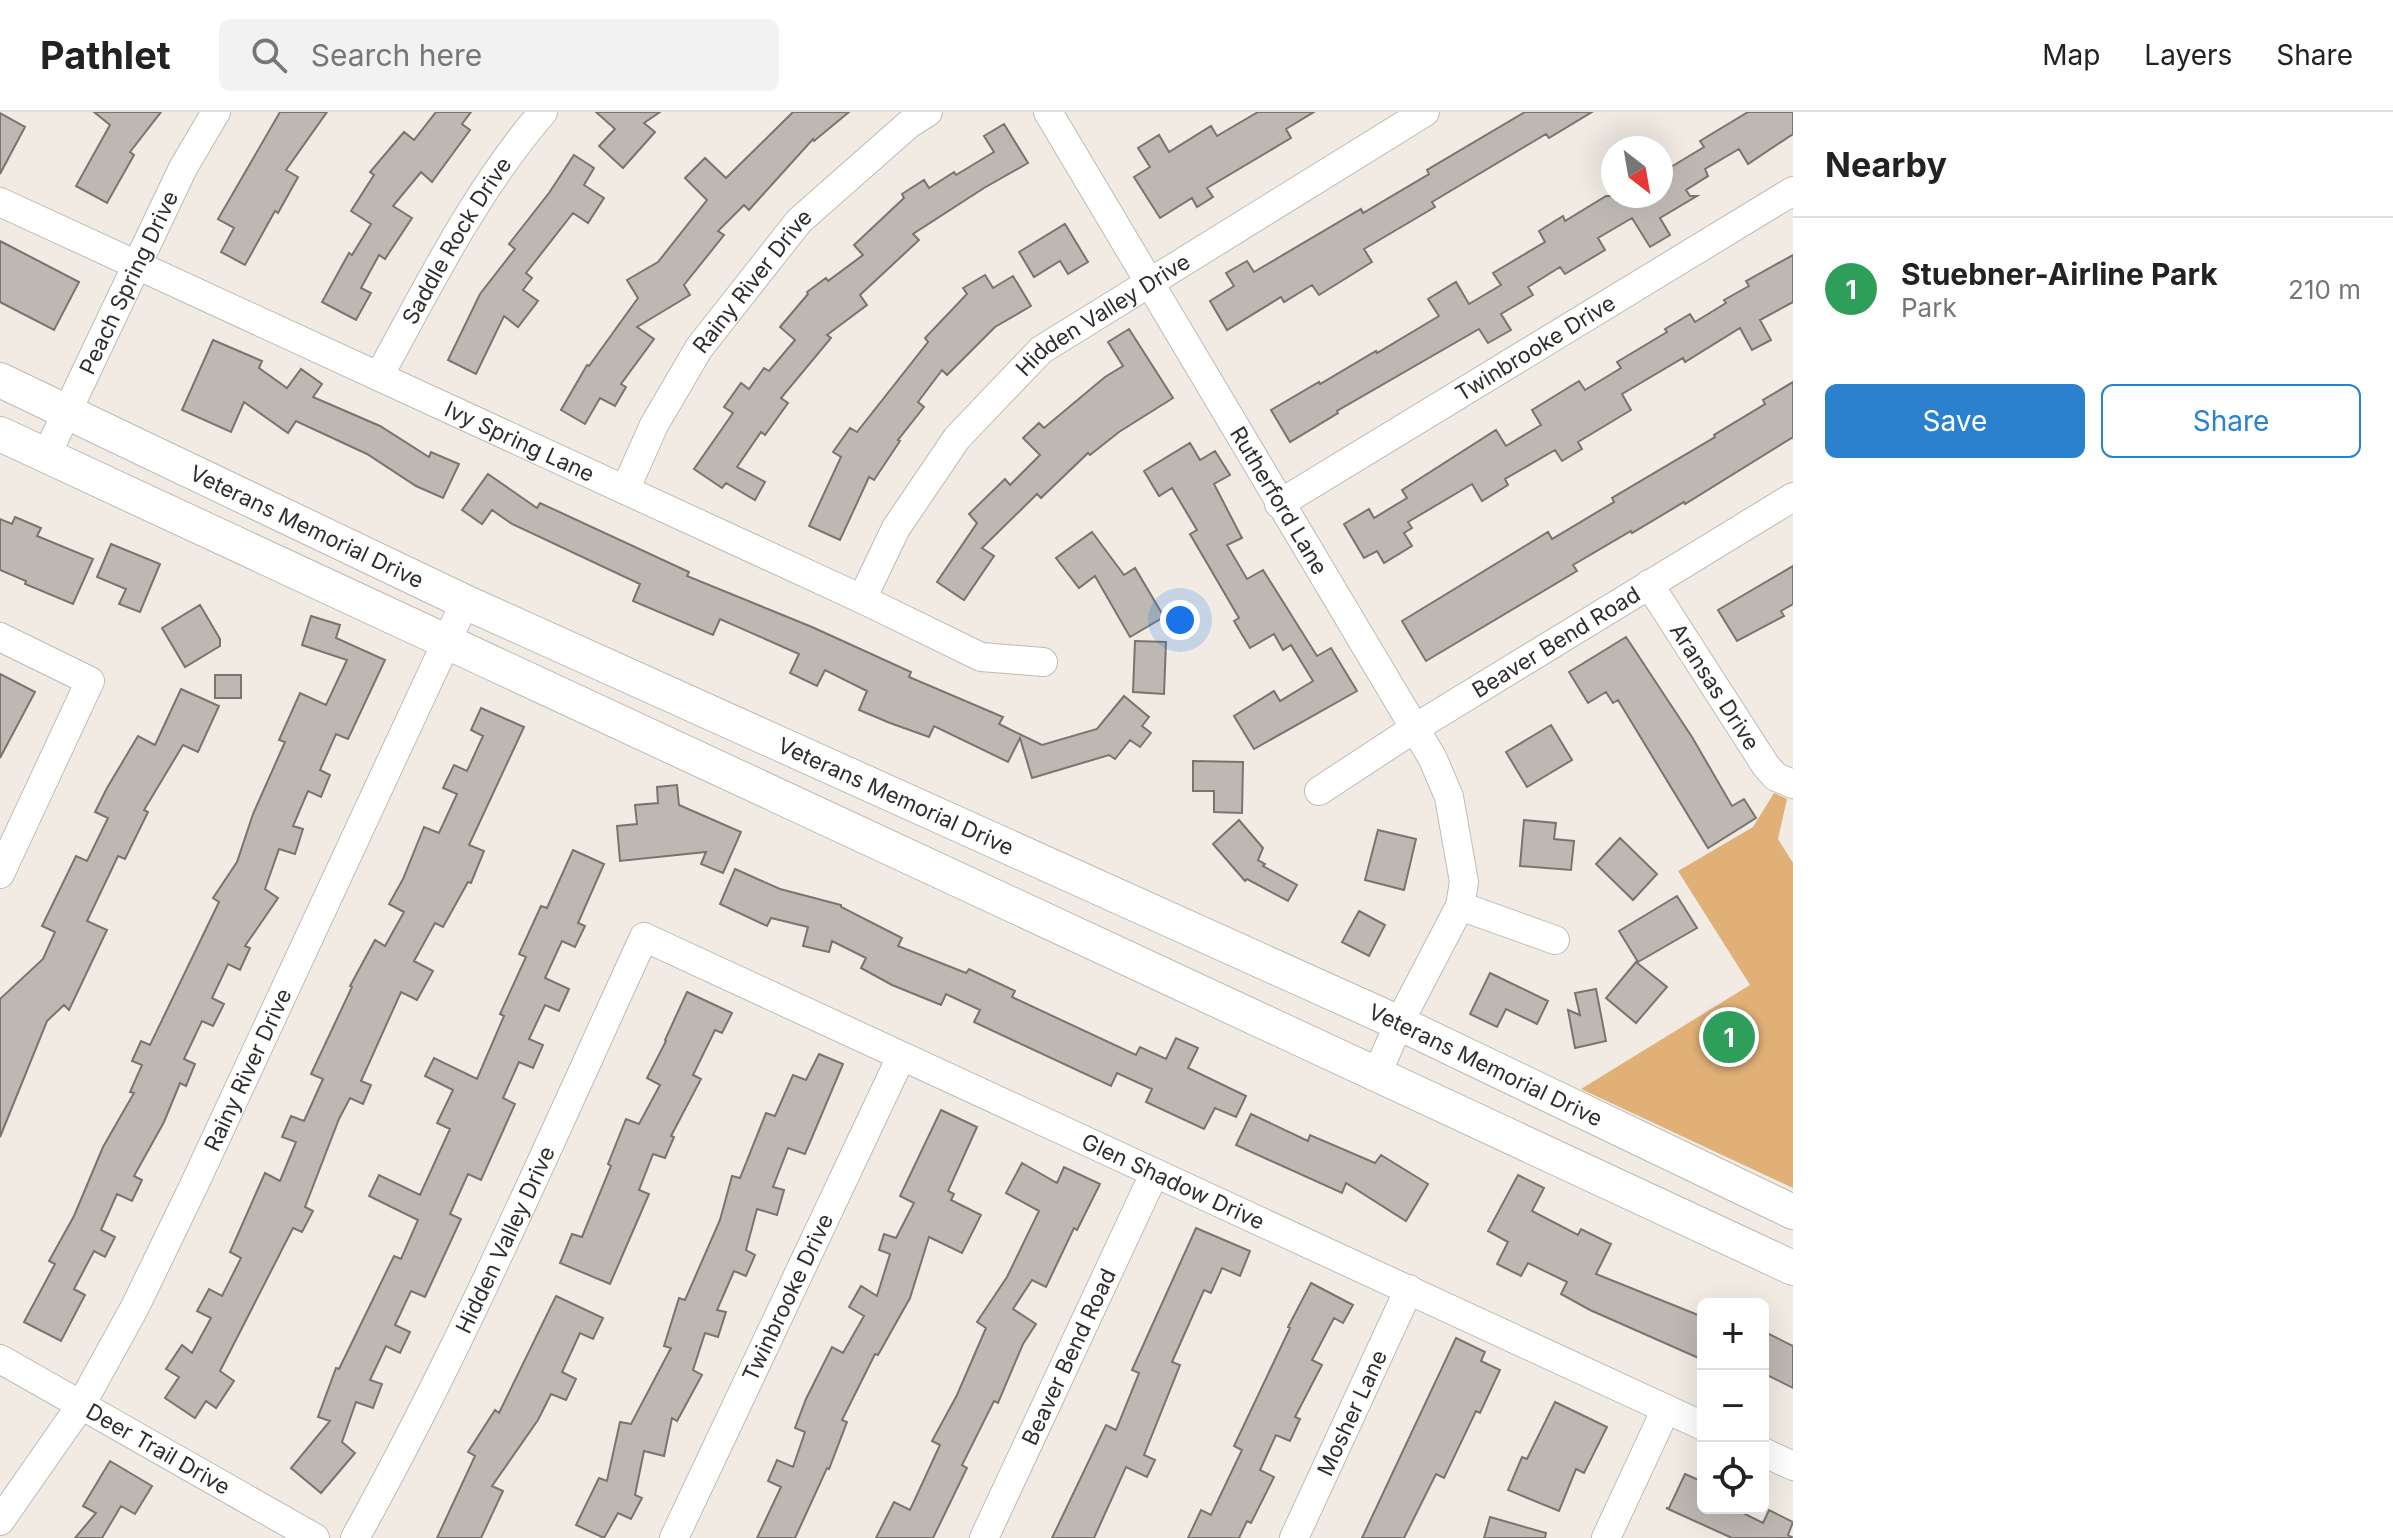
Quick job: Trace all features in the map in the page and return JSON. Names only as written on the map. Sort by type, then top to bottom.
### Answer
[{"type":"main road","name":"Veterans Memorial Drive","points":[[0,380],[465,602],[1399,1023],[1793,1212]]},
{"type":"main road","name":"Veterans Memorial Drive","points":[[0,434],[1793,1268]]},
{"type":"main road","points":[[917,861],[937,813]]},
{"type":"street","name":"Peach Spring Drive","points":[[46,456],[183,168],[216,112]]},
{"type":"street","name":"Saddle Rock Drive","points":[[379,376],[466,217],[543,112]]},
{"type":"street","name":"Rainy River Drive","points":[[625,490],[654,425],[699,348],[799,221],[909,124],[928,112]]},
{"type":"street","name":"Rutherford Lane","points":[[1048,112],[1415,728],[1433,759],[1449,797],[1464,882],[1460,906],[1399,1023],[1377,1074]]},
{"type":"street","name":"Hidden Valley Drive","points":[[862,599],[896,528],[957,438],[1041,350],[1425,112]]},
{"type":"street","name":"Twinbrooke Drive","points":[[1279,504],[1793,191]]},
{"type":"street","name":"Ivy Spring Lane","points":[[0,202],[862,599],[981,657],[1043,662]]},
{"type":"street","name":"Beaver Bend Road","points":[[1319,791],[1415,728],[1793,497]]},
{"type":"street","name":"Aransas Drive","points":[[1649,584],[1766,766],[1790,784]]},
{"type":"street","name":"Rainy River Drive","points":[[0,1521],[81,1405],[135,1307],[465,602]]},
{"type":"street","points":[[0,637],[90,681],[0,874]]},
{"type":"street","points":[[1460,906],[1555,940]]},
{"type":"street","name":"Hidden Valley Drive","points":[[355,1538],[462,1331],[644,937]]},
{"type":"street","name":"Glen Shadow Drive","points":[[644,937],[1697,1423]]},
{"type":"street","name":"Twinbrooke Drive","points":[[674,1538],[901,1057]]},
{"type":"street","name":"Beaver Bend Road","points":[[984,1538],[1154,1174]]},
{"type":"street","name":"Mosher Lane","points":[[1294,1538],[1409,1289]]},
{"type":"street","name":"Deer Trail Drive","points":[[0,1359],[315,1538]]},
{"type":"street","points":[[1606,1538],[1666,1409]]},
{"type":"street","points":[[1769,1455],[1793,1466]]},
{"type":"shaded area","points":[[1774,793],[1787,799],[1778,839],[1793,863],[1793,1188],[1581,1089],[1750,985],[1678,871],[1753,827]]},
{"type":"building","points":[[94,112],[161,112],[130,152],[134,155],[107,203],[76,186],[110,125]]},
{"type":"building","points":[[280,112],[327,112],[286,170],[298,177],[245,265],[221,252],[234,228],[218,219]]},
{"type":"building","points":[[436,112],[471,112],[462,124],[470,130],[432,182],[421,172],[393,206],[412,218],[385,259],[379,255],[361,288],[371,293],[356,320],[322,302],[349,253],[352,255],[371,224],[351,211],[374,175],[370,172],[404,132],[414,140]]},
{"type":"building","points":[[596,112],[660,112],[644,123],[655,132],[623,168],[599,146],[615,129]]},
{"type":"building","points":[[793,112],[849,112],[813,139],[749,210],[744,205],[718,231],[724,235],[684,285],[690,295],[637,327],[654,339],[621,384],[626,387],[615,406],[600,398],[585,424],[561,410],[587,365],[638,298],[627,280],[658,262],[707,200],[685,178],[705,158],[726,178]]},
{"type":"building","points":[[1258,112],[1314,112],[1286,129],[1291,138],[1207,188],[1213,197],[1197,207],[1192,198],[1160,218],[1134,177],[1150,167],[1138,148],[1159,135],[1169,152],[1211,126],[1217,136]]},
{"type":"building","points":[[1525,112],[1592,112],[1549,138],[1546,134],[1432,202],[1435,207],[1364,249],[1372,262],[1319,295],[1312,285],[1284,302],[1281,297],[1227,330],[1210,301],[1234,286],[1226,273],[1247,261],[1254,272],[1361,209],[1363,213],[1429,174],[1427,170]]},
{"type":"building","points":[[1748,112],[1793,112],[1793,134],[1748,164],[1739,149],[1705,169],[1708,176],[1686,190],[1690,196],[1697,196],[1660,218],[1670,235],[1650,247],[1632,218],[1598,238],[1605,250],[1565,274],[1560,267],[1528,287],[1533,295],[1501,314],[1511,330],[1488,343],[1479,329],[1337,411],[1290,442],[1271,410],[1439,316],[1428,299],[1456,282],[1469,304],[1501,285],[1493,273],[1545,242],[1539,231],[1563,216],[1565,221],[1601,199],[1601,208],[1673,208],[1673,166],[1704,147],[1700,141]]},
{"type":"building","points":[[0,113],[25,127],[0,174]]},
{"type":"building","points":[[1004,124],[1028,163],[913,234],[919,240],[860,295],[867,305],[827,335],[831,338],[781,398],[788,403],[765,435],[761,432],[737,467],[765,482],[755,500],[726,483],[722,488],[694,469],[733,413],[724,407],[741,383],[749,389],[764,368],[769,371],[795,340],[780,327],[807,292],[863,255],[854,245],[904,198],[902,194],[924,180],[929,188],[994,152],[984,136]]},
{"type":"building","points":[[574,155],[594,168],[584,185],[604,198],[588,223],[573,213],[526,273],[532,278],[523,290],[538,301],[518,327],[504,316],[476,374],[448,360],[480,294],[515,249],[509,244]]},
{"type":"building","points":[[1065,224],[1088,262],[1068,274],[1060,261],[1034,277],[1019,252]]},
{"type":"building","points":[[0,241],[79,282],[54,330],[0,302]]},
{"type":"building","points":[[1793,255],[1793,302],[1760,320],[1771,340],[1752,350],[1740,328],[1685,362],[1683,358],[1622,394],[1631,410],[1578,442],[1582,449],[1562,461],[1555,450],[1505,479],[1508,485],[1482,501],[1472,484],[1408,522],[1412,528],[1404,533],[1412,546],[1384,563],[1377,551],[1364,558],[1344,524],[1369,509],[1374,518],[1407,498],[1402,490],[1496,430],[1506,446],[1541,425],[1532,410],[1579,381],[1585,390],[1621,368],[1617,362],[1667,332],[1665,329],[1690,314],[1695,322],[1749,286],[1746,281]]},
{"type":"building","points":[[985,275],[993,288],[1013,276],[1031,306],[995,327],[947,375],[942,370],[918,402],[924,407],[898,440],[874,480],[869,477],[840,540],[809,526],[841,457],[833,452],[850,428],[857,432],[928,342],[925,338],[967,294],[963,288]]},
{"type":"building","points":[[1129,329],[1173,398],[1119,432],[1090,455],[1088,453],[1041,498],[1037,494],[982,548],[994,556],[964,600],[937,582],[977,523],[969,514],[1005,479],[1010,485],[1040,455],[1023,438],[1039,423],[1044,428],[1105,377],[1123,366],[1108,342]]},
{"type":"building","points":[[213,340],[262,361],[259,368],[287,388],[301,369],[322,384],[313,397],[380,426],[429,457],[431,452],[459,464],[443,498],[416,486],[367,454],[296,421],[288,433],[244,402],[231,432],[182,410]]},
{"type":"building","points":[[1793,382],[1793,437],[1685,504],[1573,565],[1577,571],[1426,661],[1402,621],[1548,532],[1552,539],[1614,502],[1612,498],[1715,437],[1765,404],[1763,400]]},
{"type":"building","points":[[1190,443],[1200,460],[1215,451],[1230,475],[1214,484],[1242,538],[1227,545],[1247,579],[1263,570],[1317,656],[1331,648],[1357,691],[1254,749],[1234,716],[1274,691],[1280,701],[1313,681],[1291,645],[1283,650],[1274,634],[1250,648],[1234,621],[1239,618],[1190,534],[1197,530],[1172,488],[1159,496],[1144,471]]},
{"type":"building","points":[[488,474],[537,508],[540,503],[689,572],[687,576],[911,672],[909,677],[1003,717],[999,724],[1042,745],[1097,729],[1124,696],[1149,717],[1142,726],[1151,733],[1140,747],[1130,740],[1115,759],[1109,755],[1032,778],[1020,738],[1008,762],[934,726],[929,737],[890,723],[859,710],[867,691],[825,670],[817,686],[790,673],[799,654],[720,619],[713,635],[633,601],[640,584],[512,524],[492,510],[482,524],[462,510]]},
{"type":"building","points":[[15,517],[41,528],[37,536],[93,559],[73,604],[0,570],[0,519],[12,524]]},
{"type":"building","points":[[1092,532],[1124,575],[1135,568],[1164,617],[1130,637],[1095,576],[1079,588],[1056,558]]},
{"type":"building","points":[[111,544],[160,564],[140,612],[119,604],[126,589],[97,577]]},
{"type":"building","points":[[1793,566],[1793,604],[1781,611],[1784,616],[1737,641],[1718,610]]},
{"type":"building","points":[[200,605],[220,639],[220,646],[185,667],[162,628]]},
{"type":"building","points":[[311,616],[340,625],[336,638],[385,660],[348,739],[336,734],[320,770],[330,775],[321,797],[308,791],[293,826],[303,829],[295,854],[279,849],[265,889],[278,898],[245,946],[250,948],[240,970],[228,964],[212,998],[224,1004],[213,1026],[202,1021],[184,1059],[195,1064],[186,1086],[180,1083],[164,1122],[134,1176],[142,1180],[132,1201],[117,1194],[101,1230],[115,1237],[105,1257],[94,1251],[74,1289],[85,1295],[61,1341],[24,1322],[55,1264],[49,1261],[74,1216],[103,1147],[134,1093],[130,1092],[142,1065],[132,1061],[141,1041],[150,1045],[219,902],[213,898],[237,862],[253,814],[285,742],[279,740],[300,693],[326,705],[347,660],[302,645]]},
{"type":"building","points":[[1626,637],[1692,737],[1732,806],[1744,799],[1756,818],[1708,848],[1618,700],[1613,703],[1606,692],[1588,703],[1569,672]]},
{"type":"building","points":[[1135,641],[1166,642],[1164,694],[1133,692]]},
{"type":"building","points":[[0,674],[35,692],[0,758]]},
{"type":"building","points":[[215,675],[241,675],[241,698],[215,698]]},
{"type":"building","points":[[181,689],[219,706],[198,752],[183,745],[144,810],[148,812],[125,859],[118,856],[87,921],[107,930],[69,1010],[64,1005],[47,1021],[0,1137],[0,999],[43,959],[55,932],[42,926],[76,856],[87,861],[108,818],[95,812],[107,788],[138,736],[155,745]]},
{"type":"building","points":[[481,708],[524,727],[469,845],[484,851],[471,883],[468,882],[443,927],[435,923],[414,961],[433,971],[417,1000],[401,992],[361,1081],[371,1085],[363,1104],[350,1098],[339,1119],[305,1207],[313,1211],[302,1232],[293,1228],[220,1371],[234,1381],[216,1408],[206,1401],[195,1418],[165,1398],[179,1377],[166,1369],[182,1345],[192,1353],[211,1318],[197,1311],[209,1289],[222,1296],[241,1258],[230,1252],[265,1173],[280,1181],[296,1142],[282,1137],[291,1116],[304,1121],[323,1079],[311,1074],[350,986],[375,940],[385,946],[404,912],[389,904],[403,879],[424,827],[439,833],[457,794],[443,788],[454,765],[467,771],[483,736],[471,730]]},
{"type":"building","points":[[1551,725],[1572,760],[1527,787],[1506,752]]},
{"type":"building","points":[[1193,761],[1243,762],[1242,813],[1214,812],[1214,791],[1193,791]]},
{"type":"building","points":[[677,785],[679,805],[741,832],[723,873],[701,864],[706,852],[620,861],[617,826],[637,824],[635,805],[658,803],[657,787]]},
{"type":"building","points":[[1239,820],[1263,848],[1258,860],[1265,864],[1263,866],[1297,885],[1288,901],[1247,879],[1245,881],[1213,844]]},
{"type":"building","points":[[1524,820],[1556,823],[1554,839],[1574,841],[1571,870],[1520,866]]},
{"type":"building","points":[[1378,830],[1416,839],[1404,890],[1365,880]]},
{"type":"building","points":[[1620,838],[1657,874],[1633,900],[1596,864]]},
{"type":"building","points":[[573,850],[604,864],[578,923],[585,926],[575,947],[562,941],[545,978],[569,989],[559,1011],[545,1005],[529,1039],[543,1045],[533,1068],[519,1062],[503,1098],[515,1104],[481,1180],[468,1174],[450,1214],[461,1219],[425,1297],[411,1291],[395,1325],[410,1332],[400,1353],[386,1346],[370,1380],[382,1384],[373,1408],[356,1402],[342,1442],[355,1453],[321,1493],[291,1468],[330,1421],[318,1417],[336,1368],[339,1369],[394,1256],[401,1259],[418,1220],[369,1196],[379,1175],[420,1195],[450,1129],[437,1123],[453,1090],[425,1076],[434,1058],[477,1079],[504,1016],[500,1014],[526,957],[519,954],[541,906],[547,908]]},
{"type":"building","points":[[735,869],[780,889],[841,905],[902,938],[898,946],[966,973],[969,969],[1015,991],[1012,997],[1136,1055],[1140,1047],[1166,1059],[1176,1038],[1198,1048],[1188,1068],[1246,1096],[1236,1117],[1215,1108],[1204,1129],[1146,1102],[1152,1089],[1117,1073],[1111,1086],[974,1022],[980,1010],[946,994],[941,1005],[892,985],[861,968],[866,958],[832,941],[829,952],[803,946],[808,927],[771,918],[767,926],[720,904]]},
{"type":"building","points":[[1677,896],[1697,928],[1638,962],[1619,931]]},
{"type":"building","points":[[1359,911],[1385,925],[1369,956],[1342,942]]},
{"type":"building","points":[[1636,962],[1667,987],[1636,1023],[1606,998]]},
{"type":"building","points":[[1490,973],[1548,1001],[1537,1024],[1506,1009],[1497,1027],[1470,1014]]},
{"type":"building","points":[[1596,989],[1606,1041],[1575,1048],[1568,1010],[1580,1015],[1575,993]]},
{"type":"building","points":[[687,992],[732,1013],[722,1033],[715,1030],[693,1075],[701,1079],[671,1136],[674,1137],[665,1158],[653,1154],[639,1190],[649,1194],[610,1284],[560,1263],[572,1234],[582,1237],[626,1119],[639,1124],[660,1085],[647,1078]]},
{"type":"building","points":[[819,1054],[843,1064],[805,1154],[788,1148],[773,1187],[784,1190],[777,1215],[757,1209],[746,1250],[755,1255],[746,1276],[734,1271],[717,1310],[726,1312],[718,1337],[705,1333],[693,1370],[702,1375],[677,1421],[672,1418],[664,1456],[644,1451],[635,1495],[642,1498],[631,1519],[618,1513],[604,1538],[576,1525],[599,1478],[607,1481],[620,1422],[631,1424],[671,1348],[664,1346],[679,1298],[685,1300],[720,1220],[732,1176],[740,1178],[766,1113],[775,1116],[793,1075],[806,1080]]},
{"type":"building","points":[[941,1110],[977,1127],[948,1191],[954,1194],[951,1200],[981,1215],[962,1253],[929,1237],[910,1298],[878,1355],[875,1354],[842,1420],[847,1422],[829,1469],[795,1538],[757,1538],[781,1487],[768,1481],[777,1460],[793,1467],[805,1432],[795,1428],[806,1399],[832,1347],[843,1353],[864,1316],[849,1307],[861,1286],[877,1296],[890,1254],[879,1250],[884,1234],[896,1238],[914,1203],[900,1196]]},
{"type":"building","points":[[1251,1114],[1308,1141],[1310,1135],[1375,1163],[1381,1155],[1428,1184],[1406,1221],[1346,1183],[1342,1193],[1236,1145]]},
{"type":"building","points":[[1022,1163],[1057,1183],[1064,1167],[1100,1184],[1077,1230],[1074,1228],[1046,1287],[1032,1280],[1013,1309],[1036,1324],[1023,1344],[998,1403],[994,1401],[962,1465],[967,1468],[933,1538],[876,1538],[894,1502],[910,1510],[940,1445],[932,1441],[957,1395],[986,1328],[977,1322],[1007,1277],[1039,1211],[1006,1193]]},
{"type":"building","points":[[1518,1175],[1544,1188],[1532,1211],[1578,1235],[1581,1229],[1611,1244],[1596,1274],[1697,1315],[1697,1357],[1561,1294],[1567,1282],[1528,1263],[1521,1276],[1497,1264],[1508,1242],[1488,1231]]},
{"type":"building","points":[[1196,1228],[1250,1251],[1240,1276],[1222,1268],[1211,1293],[1204,1290],[1172,1362],[1180,1365],[1144,1455],[1155,1460],[1147,1477],[1126,1467],[1094,1538],[1052,1538],[1106,1425],[1116,1430],[1139,1373],[1132,1370]]},
{"type":"building","points":[[1311,1283],[1353,1305],[1343,1323],[1334,1318],[1312,1360],[1322,1365],[1295,1417],[1300,1419],[1290,1441],[1276,1435],[1260,1470],[1274,1477],[1251,1523],[1247,1521],[1239,1538],[1188,1538],[1201,1510],[1211,1515],[1242,1450],[1234,1446]]},
{"type":"building","points":[[556,1296],[603,1318],[593,1339],[580,1333],[562,1372],[576,1379],[566,1400],[551,1394],[538,1420],[492,1486],[503,1491],[481,1538],[437,1538],[475,1456],[468,1452],[495,1410],[499,1413]]},
{"type":"building","points":[[1769,1334],[1793,1346],[1793,1388],[1769,1376]]},
{"type":"building","points":[[1456,1338],[1485,1352],[1481,1361],[1500,1370],[1480,1413],[1476,1411],[1444,1478],[1436,1474],[1404,1538],[1362,1538]]},
{"type":"building","points":[[1555,1402],[1607,1427],[1584,1473],[1576,1469],[1559,1511],[1508,1490],[1522,1457],[1527,1459]]},
{"type":"building","points":[[110,1461],[152,1486],[135,1514],[121,1506],[102,1538],[75,1538],[96,1513],[83,1506]]},
{"type":"building","points":[[1685,1474],[1697,1479],[1697,1514],[1745,1514],[1763,1523],[1769,1510],[1793,1522],[1788,1535],[1793,1538],[1732,1538],[1666,1508],[1669,1508]]},
{"type":"building","points":[[1490,1517],[1546,1533],[1545,1538],[1484,1538]]},
{"type":"place","name":"Stuebner-Airline Park","points":[[1729,1037]]}]
